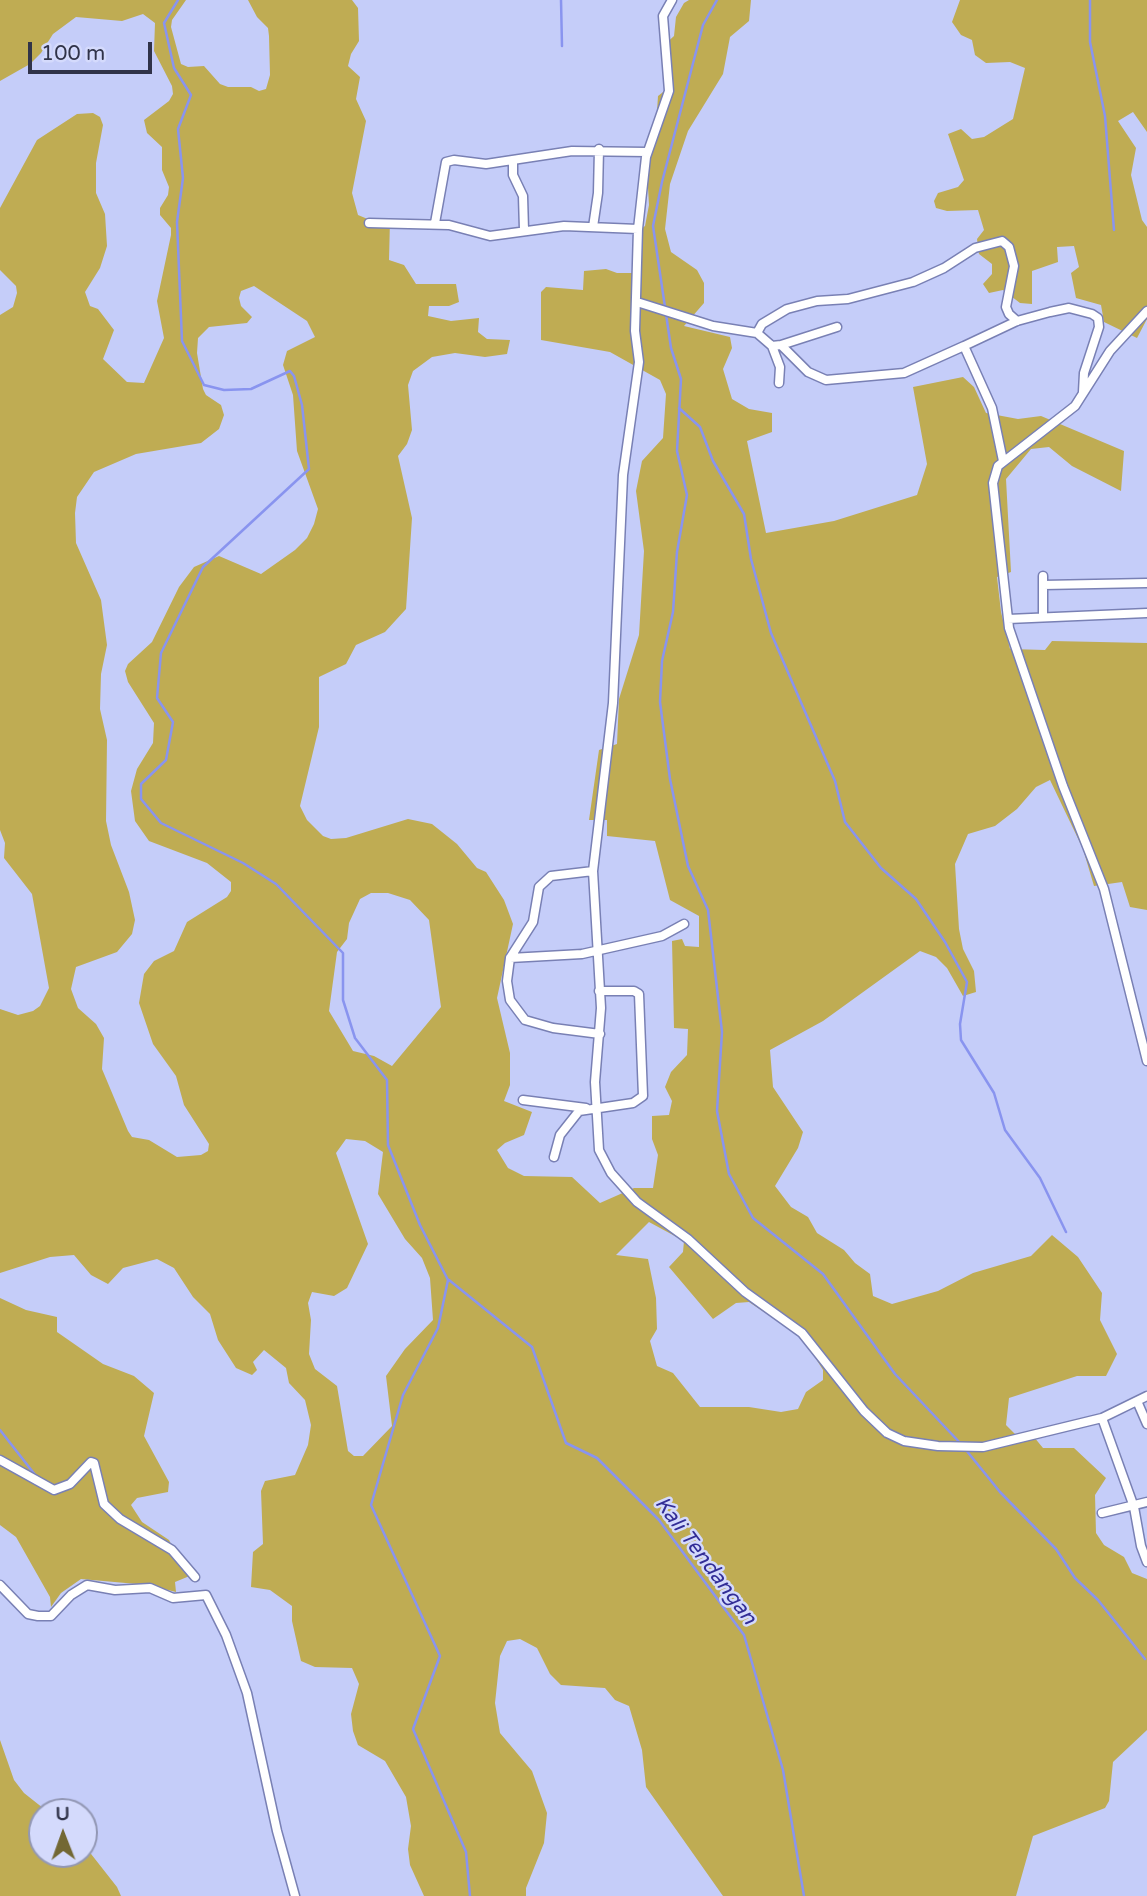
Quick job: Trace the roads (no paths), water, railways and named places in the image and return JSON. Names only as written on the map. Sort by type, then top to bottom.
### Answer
[{"type":"street","points":[[672,0],[663,16],[669,92],[647,152],[638,229],[635,331],[639,362],[622,475],[613,703],[593,871],[600,1034],[596,1059],[597,1139],[604,1161],[637,1202],[688,1239],[746,1292],[802,1333],[858,1404],[887,1433],[904,1441],[957,1448],[1003,1443],[1102,1418],[1147,1396]]},
{"type":"street","points":[[435,223],[446,162],[459,159],[485,164],[553,152],[598,149],[647,152]]},
{"type":"street","points":[[593,228],[598,193],[598,149]]},
{"type":"street","points":[[513,160],[513,175],[523,195],[524,230]]},
{"type":"street","points":[[369,223],[435,223],[490,236],[564,226],[638,229]]},
{"type":"street","points":[[757,333],[762,324],[787,309],[840,300],[913,282],[944,268],[975,248],[1002,240],[1009,247],[1014,266],[1006,307],[1017,321]]},
{"type":"street","points":[[637,302],[713,326],[757,333],[808,372],[826,380],[904,373],[1017,321],[1069,308],[1098,318],[1097,334],[1084,373],[1083,395]]},
{"type":"street","points":[[1147,311],[1110,351],[1083,395],[1062,418],[1003,461],[995,474],[994,493],[1008,619],[1017,656],[1063,786],[1104,889],[1143,1027],[1147,1061]]},
{"type":"street","points":[[777,346],[837,327]]},
{"type":"street","points":[[777,346],[779,383]]},
{"type":"street","points":[[964,346],[994,416],[1003,461]]},
{"type":"street","points":[[1043,617],[1043,581],[1147,583]]},
{"type":"street","points":[[1008,619],[1147,614]]},
{"type":"street","points":[[593,871],[567,873],[546,880],[536,894],[533,922],[510,958],[508,992],[519,1016],[542,1026],[600,1034]]},
{"type":"street","points":[[510,958],[568,956],[597,951],[662,936],[684,924]]},
{"type":"street","points":[[523,1100],[586,1108],[633,1104],[643,1096],[639,994],[634,991],[599,991]]},
{"type":"street","points":[[554,1157],[564,1129],[576,1113],[586,1108]]},
{"type":"street","points":[[1137,1401],[1147,1424]]},
{"type":"street","points":[[1102,1418],[1134,1507],[1141,1546],[1147,1562]]},
{"type":"street","points":[[0,1460],[54,1490],[70,1484],[94,1462],[104,1504],[127,1523],[171,1549],[195,1577]]},
{"type":"street","points":[[1102,1513],[1147,1502]]},
{"type":"street","points":[[0,1585],[28,1614],[38,1616],[51,1616],[71,1595],[87,1585],[115,1590],[150,1588],[173,1598],[206,1595],[229,1643],[247,1693],[277,1831],[295,1896]]},
{"type":"waterway","points":[[178,0],[164,23],[174,68],[191,95],[178,129],[183,178],[177,222],[182,341],[204,385],[224,390],[251,389],[290,371],[294,376],[302,405],[309,469],[203,567],[161,653],[157,698],[173,722],[166,760],[141,784],[141,799],[161,823],[243,863],[276,884],[343,953],[343,1000],[355,1038],[387,1080],[388,1145],[420,1225],[448,1280],[438,1328],[403,1395],[371,1505],[440,1656],[413,1729],[466,1852],[470,1896]]},
{"type":"waterway","points":[[561,0],[562,46]]},
{"type":"waterway","points":[[665,307],[653,226],[703,25],[717,0]]},
{"type":"waterway","points":[[1090,0],[1090,42],[1105,116],[1114,230]]},
{"type":"waterway","points":[[666,314],[671,348],[681,379],[677,451],[687,495],[677,552],[673,612],[662,661],[660,702],[670,779],[688,866],[708,910],[722,1032],[717,1111],[729,1174],[753,1218],[823,1274],[895,1374],[962,1445]]},
{"type":"waterway","points":[[679,408],[700,427],[713,461],[744,514],[751,559],[771,633],[835,781],[845,822],[881,868],[916,899],[945,942],[967,982],[960,1024],[961,1040],[994,1093],[1005,1130],[1040,1178],[1066,1232]]},
{"type":"waterway","name":"Kali Tendangan","points":[[449,1280],[532,1347],[566,1443],[597,1458],[659,1520],[744,1635],[783,1770],[804,1896]]},
{"type":"waterway","points":[[0,1430],[36,1476]]},
{"type":"waterway","points":[[966,1450],[1000,1492],[1056,1549],[1075,1578],[1098,1600],[1145,1659]]}]
